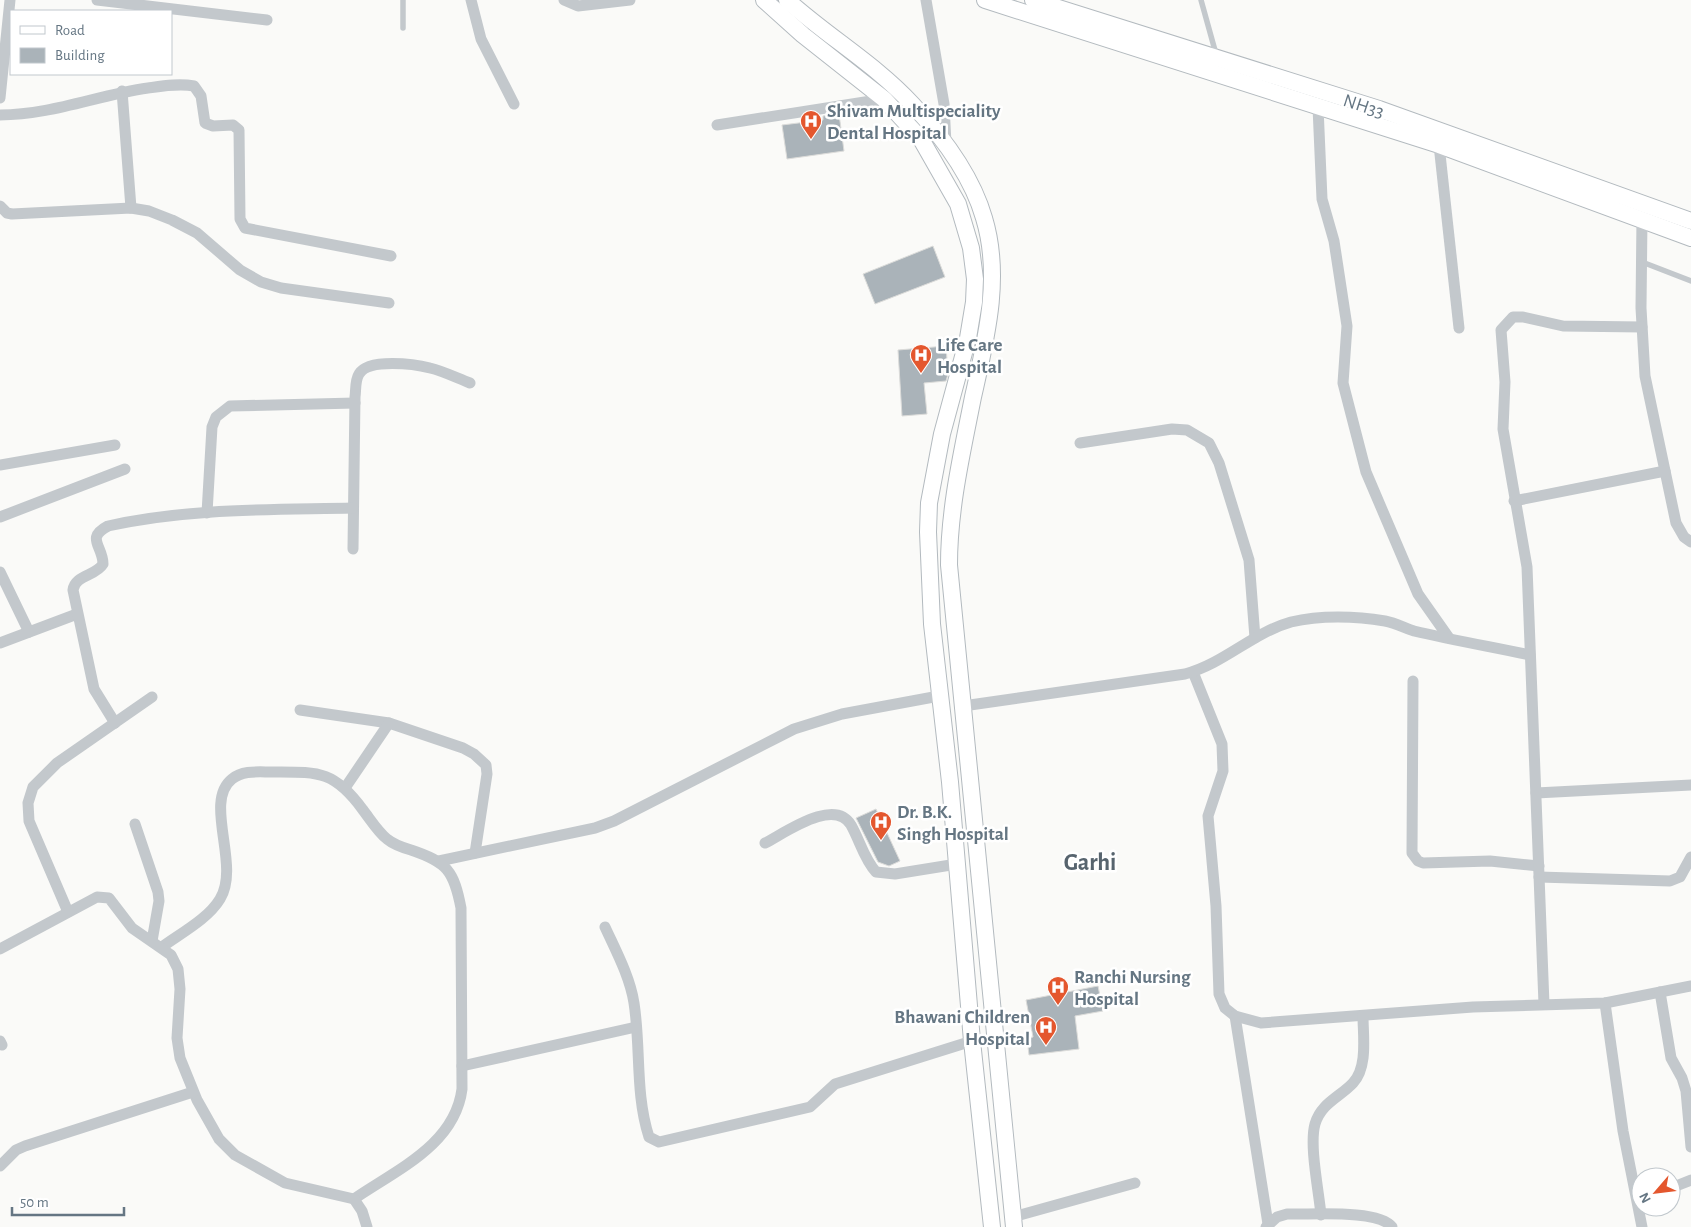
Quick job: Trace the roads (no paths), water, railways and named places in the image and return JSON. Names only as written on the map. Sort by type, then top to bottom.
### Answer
[{"type":"main road","points":[[764,0],[797,30],[884,99],[921,139],[958,204],[969,240],[975,279],[968,338],[950,400],[929,503],[930,591],[957,864],[972,1041],[992,1227]]},
{"type":"main road","points":[[788,0],[873,66],[912,104],[946,146],[964,173],[985,219],[992,278],[987,335],[960,460],[950,523],[949,565],[1014,1222]]},
{"type":"main road","points":[[985,0],[1439,144],[1642,218],[1691,238]]},
{"type":"main road","name":"NH33","points":[[1033,0],[1379,109],[1691,220]]},
{"type":"street","points":[[0,98],[10,0]]},
{"type":"street","points":[[97,0],[267,20]]},
{"type":"street","points":[[471,0],[481,39],[514,104]]},
{"type":"street","points":[[564,0],[578,6],[630,0]]},
{"type":"street","points":[[926,0],[944,104],[946,146]]},
{"type":"street","points":[[0,115],[23,115],[47,111],[122,91],[165,86],[194,86],[200,96],[204,123],[208,126],[237,127],[240,134],[240,219],[245,228],[391,256]]},
{"type":"street","points":[[122,91],[131,208]]},
{"type":"street","points":[[717,125],[884,99]]},
{"type":"street","points":[[1318,107],[1322,200],[1334,241],[1347,326],[1343,383],[1366,472],[1418,594],[1449,638]]},
{"type":"street","points":[[1439,144],[1459,328]]},
{"type":"street","points":[[0,206],[7,213],[12,214],[131,208],[149,211],[197,233],[240,270],[261,282],[281,288],[389,303]]},
{"type":"street","points":[[1642,218],[1640,262],[1645,376],[1676,523],[1684,537],[1691,542]]},
{"type":"street","points":[[1544,1004],[1527,567],[1503,429],[1505,382],[1502,330],[1513,317],[1523,316],[1563,326],[1642,327]]},
{"type":"street","points":[[353,549],[355,403],[359,374],[365,368],[376,364],[411,364],[429,368],[470,383]]},
{"type":"street","points":[[207,512],[212,427],[216,417],[223,410],[243,404],[355,403]]},
{"type":"street","points":[[1080,442],[1172,429],[1187,430],[1208,442],[1219,463],[1249,560],[1255,638]]},
{"type":"street","points":[[0,465],[115,445]]},
{"type":"street","points":[[0,517],[125,469]]},
{"type":"street","points":[[1514,501],[1665,471]]},
{"type":"street","points":[[115,723],[94,688],[76,614],[73,586],[78,580],[95,572],[103,564],[103,558],[96,541],[96,535],[101,530],[108,526],[142,518],[207,512],[353,508]]},
{"type":"street","points":[[0,572],[29,632]]},
{"type":"street","points":[[0,643],[76,614]]},
{"type":"street","points":[[963,706],[1194,672],[1218,662],[1255,638],[1291,622],[1349,617],[1388,622],[1413,630],[1530,655]]},
{"type":"street","points":[[1194,672],[1222,744],[1224,757],[1218,790],[1208,816],[1208,831],[1216,906],[1219,994],[1225,1008],[1235,1016],[1260,1023],[1544,1004],[1606,1003],[1691,986]]},
{"type":"street","points":[[1413,681],[1412,853],[1415,858],[1422,862],[1490,861],[1539,872],[1670,881],[1680,876],[1691,857]]},
{"type":"street","points":[[439,861],[595,828],[614,821],[794,729],[822,720],[940,696]]},
{"type":"street","points":[[68,912],[29,821],[28,803],[33,787],[44,774],[152,697]]},
{"type":"street","points":[[300,710],[389,723],[463,748],[474,754],[486,765],[487,774],[475,853]]},
{"type":"street","points":[[345,788],[389,723]]},
{"type":"street","points":[[157,944],[211,910],[221,898],[227,872],[220,799],[224,787],[232,778],[243,772],[310,772],[330,777],[345,788],[387,840],[444,864],[453,876],[461,908],[462,1066],[460,1106],[442,1136],[427,1150],[354,1199]]},
{"type":"street","points":[[1536,793],[1691,785]]},
{"type":"street","points":[[765,843],[811,819],[824,814],[836,814],[845,817],[850,824],[869,865],[876,872],[895,874],[957,864]]},
{"type":"street","points":[[135,824],[158,892],[157,944]]},
{"type":"street","points":[[0,949],[97,897],[109,898],[132,928],[171,955],[178,969],[180,989],[177,1038],[180,1058],[193,1092],[219,1139],[234,1155],[285,1183],[354,1199],[362,1212],[367,1227]]},
{"type":"street","points":[[605,928],[634,1002],[637,1063],[645,1124],[650,1137],[659,1142],[810,1107],[835,1084],[972,1041]]},
{"type":"street","points":[[1660,992],[1671,1058],[1682,1078],[1686,1091],[1691,1146]]},
{"type":"street","points":[[1606,1003],[1621,1113],[1632,1167]]},
{"type":"street","points":[[1235,1016],[1267,1226]]},
{"type":"street","points":[[1321,1215],[1313,1142],[1314,1124],[1322,1110],[1354,1082],[1360,1071],[1363,1051],[1363,1016]]},
{"type":"street","points":[[462,1066],[636,1027]]},
{"type":"street","points":[[0,1166],[16,1150],[25,1146],[193,1092]]},
{"type":"street","points":[[1014,1222],[1135,1183]]},
{"type":"street","points":[[1267,1226],[1277,1217],[1287,1214],[1368,1216],[1382,1220],[1392,1227]]},
{"type":"lane","points":[[403,0],[403,28]]},
{"type":"lane","points":[[1201,0],[1217,59]]},
{"type":"lane","points":[[1640,262],[1691,281]]},
{"type":"place","name":"Shivam Multispeciality Dental Hospital","points":[[811,140]]},
{"type":"place","name":"Life Care Hospital","points":[[921,374]]},
{"type":"place","name":"Dr. B.K. Singh Hospital","points":[[881,841]]},
{"type":"place","name":"Ranchi Nursing Hospital","points":[[1058,1006]]},
{"type":"place","name":"Bhawani Children Hospital","points":[[1046,1046]]},
{"type":"district","name":"Garhi","points":[[1090,862]]}]
